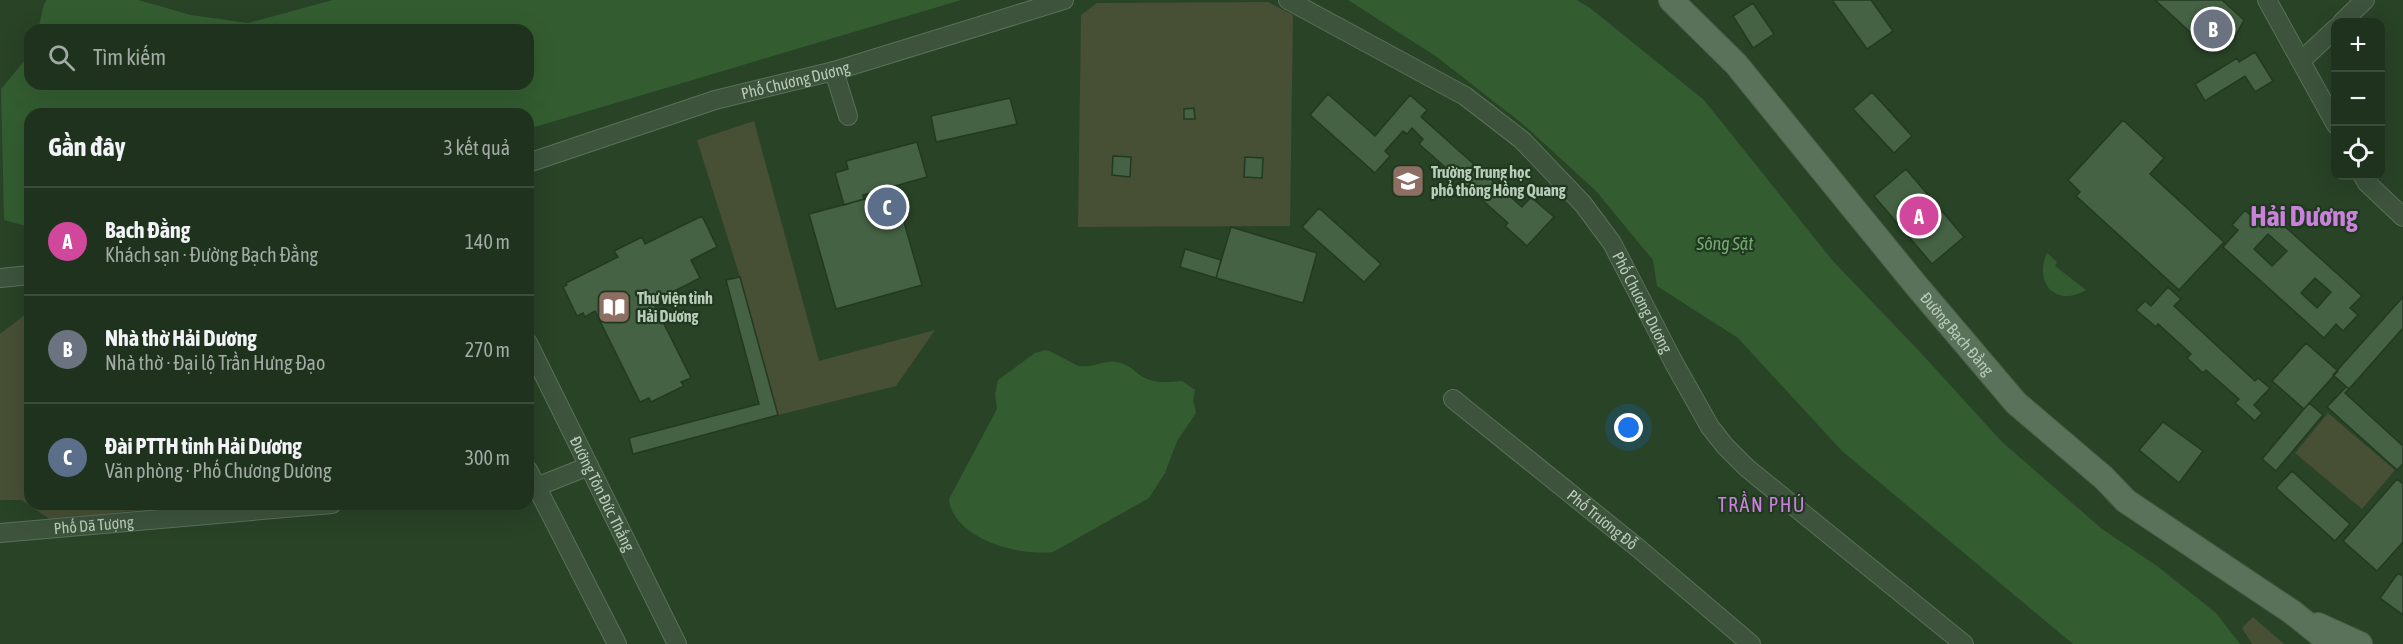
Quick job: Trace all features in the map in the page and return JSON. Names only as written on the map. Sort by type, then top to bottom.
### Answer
[{"type":"main road","name":"Đường Bạch Đằng","points":[[1671,0],[1736,64],[1915,284],[2016,403],[2104,478],[2126,501],[2292,612],[2332,644]]},
{"type":"main road","name":"Đường Bạch Đằng","points":[[2292,612],[2360,644]]},
{"type":"street","name":"Phố Chương Dương","points":[[534,161],[716,100],[834,71],[1064,0]]},
{"type":"street","name":"Phố Chương Dương","points":[[1288,0],[1465,96],[1522,140],[1583,204],[1612,243],[1674,363],[1710,427],[1725,446],[1747,468],[1964,644]]},
{"type":"street","points":[[2267,0],[2331,116]]},
{"type":"street","points":[[2346,18],[2365,0]]},
{"type":"street","points":[[2301,61],[2331,33]]},
{"type":"street","points":[[834,71],[848,116]]},
{"type":"street","points":[[2365,180],[2403,217]]},
{"type":"street","points":[[0,278],[24,276]]},
{"type":"street","name":"Đường Tôn Đức Thắng","points":[[534,355],[677,644]]},
{"type":"street","name":"Phố Trương Đỗ","points":[[1453,399],[1638,548],[1751,644]]},
{"type":"street","points":[[534,486],[589,466]]},
{"type":"street","points":[[534,491],[617,644]]},
{"type":"street","name":"Phố Dã Tượng","points":[[0,533],[263,510]]},
{"type":"shaded area","points":[[1268,2],[1293,15],[1290,226],[1078,227],[1081,15],[1097,3]]},
{"type":"shaded area","points":[[754,121],[819,361],[935,330],[896,386],[778,415],[740,277],[697,140]]},
{"type":"shaded area","points":[[24,316],[24,501],[0,500],[0,334]]},
{"type":"shaded area","points":[[2328,413],[2395,470],[2362,509],[2295,453]]},
{"type":"shaded area","points":[[36,510],[140,510],[51,520]]},
{"type":"shaded area","points":[[2253,617],[2284,644],[2252,644],[2242,628]]},
{"type":"water","points":[[47,0],[138,0],[191,15],[248,23],[333,0],[961,0],[534,127],[534,108],[24,108],[24,225],[4,220],[1,89],[24,61],[24,90],[534,90],[534,24],[39,24]]},
{"type":"water","name":"Sông Sặt","points":[[1348,0],[1577,0],[1590,8],[1704,100],[1832,260],[2002,442],[2102,529],[2157,566],[2216,613],[2240,644],[2073,644],[1842,451],[1738,338],[1657,286],[1653,260],[1596,191],[1524,125],[1437,57]]},
{"type":"water","points":[[2047,253],[2057,262],[2055,266],[2086,290],[2066,296],[2050,290],[2043,274],[2043,264]]},
{"type":"water","points":[[1046,350],[1080,366],[1117,362],[1150,380],[1182,381],[1195,390],[1193,400],[1196,413],[1177,441],[1165,473],[1149,498],[1053,552],[1040,553],[1007,548],[975,535],[962,525],[953,513],[949,499],[997,409],[995,394],[998,380],[1035,353]]},
{"type":"building","points":[[1832,0],[1871,0],[1893,31],[1867,49]]},
{"type":"building","points":[[2155,0],[2222,0],[2244,20],[2234,38],[2210,50]]},
{"type":"building","points":[[1753,3],[1774,34],[1753,48],[1733,16]]},
{"type":"building","points":[[2255,52],[2273,81],[2255,92],[2245,76],[2205,101],[2195,84],[2237,58],[2239,62]]},
{"type":"building","points":[[1872,92],[1912,136],[1894,153],[1853,109]]},
{"type":"building","points":[[1328,94],[1375,136],[1410,95],[1427,110],[1421,117],[1522,207],[1531,197],[1554,217],[1527,246],[1505,226],[1508,223],[1419,144],[1423,139],[1412,128],[1407,134],[1403,131],[1385,151],[1390,156],[1375,173],[1310,115]]},
{"type":"building","points":[[1010,98],[1017,124],[936,142],[931,116]]},
{"type":"building","points":[[1194,108],[1195,119],[1184,119],[1184,109]]},
{"type":"building","points":[[2123,120],[2164,158],[2150,174],[2224,242],[2179,290],[2076,196],[2080,192],[2068,180]]},
{"type":"building","points":[[917,142],[927,177],[863,195],[864,199],[844,205],[835,173],[848,169],[846,161]]},
{"type":"building","points":[[1113,156],[1131,157],[1130,177],[1112,175]]},
{"type":"building","points":[[1245,157],[1263,158],[1262,178],[1244,177]]},
{"type":"building","points":[[1906,169],[1964,237],[1932,264],[1874,196]]},
{"type":"building","points":[[895,191],[922,285],[836,309],[809,214]]},
{"type":"building","points":[[2261,205],[2362,296],[2350,308],[2358,315],[2343,331],[2336,324],[2324,338],[2223,247],[2238,230],[2232,225],[2245,210],[2251,216]],"holes":[[[2268,234],[2287,251],[2272,266],[2254,249]],[[2315,278],[2331,292],[2317,308],[2301,293]]]},
{"type":"building","points":[[1319,208],[1381,264],[1364,282],[1302,227]]},
{"type":"building","name":"Thư viện tỉnh Hải Dương","points":[[702,216],[717,247],[691,260],[700,278],[653,302],[691,378],[681,382],[684,386],[651,402],[649,398],[640,402],[595,311],[585,317],[583,313],[577,316],[563,287],[567,285],[566,283],[618,257],[614,251],[642,237],[645,244]]},
{"type":"building","points":[[1231,227],[1317,253],[1303,303],[1216,278]]},
{"type":"building","points":[[1185,249],[1221,260],[1216,278],[1180,267]]},
{"type":"building","points":[[740,277],[778,415],[633,454],[629,438],[759,404],[726,280]]},
{"type":"building","points":[[2168,287],[2181,299],[2174,306],[2255,381],[2258,378],[2270,388],[2254,405],[2262,413],[2255,421],[2235,403],[2239,399],[2206,370],[2203,373],[2187,358],[2191,354],[2158,324],[2156,327],[2136,310],[2145,301],[2151,306]]},
{"type":"building","points":[[2403,297],[2403,328],[2349,389],[2333,375]]},
{"type":"building","points":[[2306,343],[2338,371],[2304,409],[2272,381]]},
{"type":"building","points":[[2346,387],[2349,389],[2345,393],[2403,446],[2403,464],[2397,470],[2327,407]]},
{"type":"building","points":[[2309,403],[2323,415],[2276,471],[2262,459]]},
{"type":"building","points":[[2163,422],[2203,451],[2179,483],[2139,450]]},
{"type":"building","points":[[2292,471],[2350,524],[2335,541],[2276,488]]},
{"type":"building","points":[[2397,479],[2403,484],[2403,542],[2377,571],[2343,541]]},
{"type":"building","points":[[2398,573],[2403,576],[2403,615],[2380,598]]},
{"type":"place","name":"Nhà thờ Hải Dương","points":[[2213,29]]},
{"type":"place","name":"Trường Trung học phổ thông Hồng Quang","points":[[1408,181]]},
{"type":"place","name":"Đài PTTH tỉnh Hải Dương","points":[[887,207]]},
{"type":"place","name":"Bạch Đằng","points":[[1919,216]]},
{"type":"place","name":"Thư viện tỉnh Hải Dương","points":[[614,307]]},
{"type":"district","name":"Hải Dương","points":[[2304,216]]},
{"type":"district","name":"TRẦN PHÚ","points":[[1762,504]]}]
